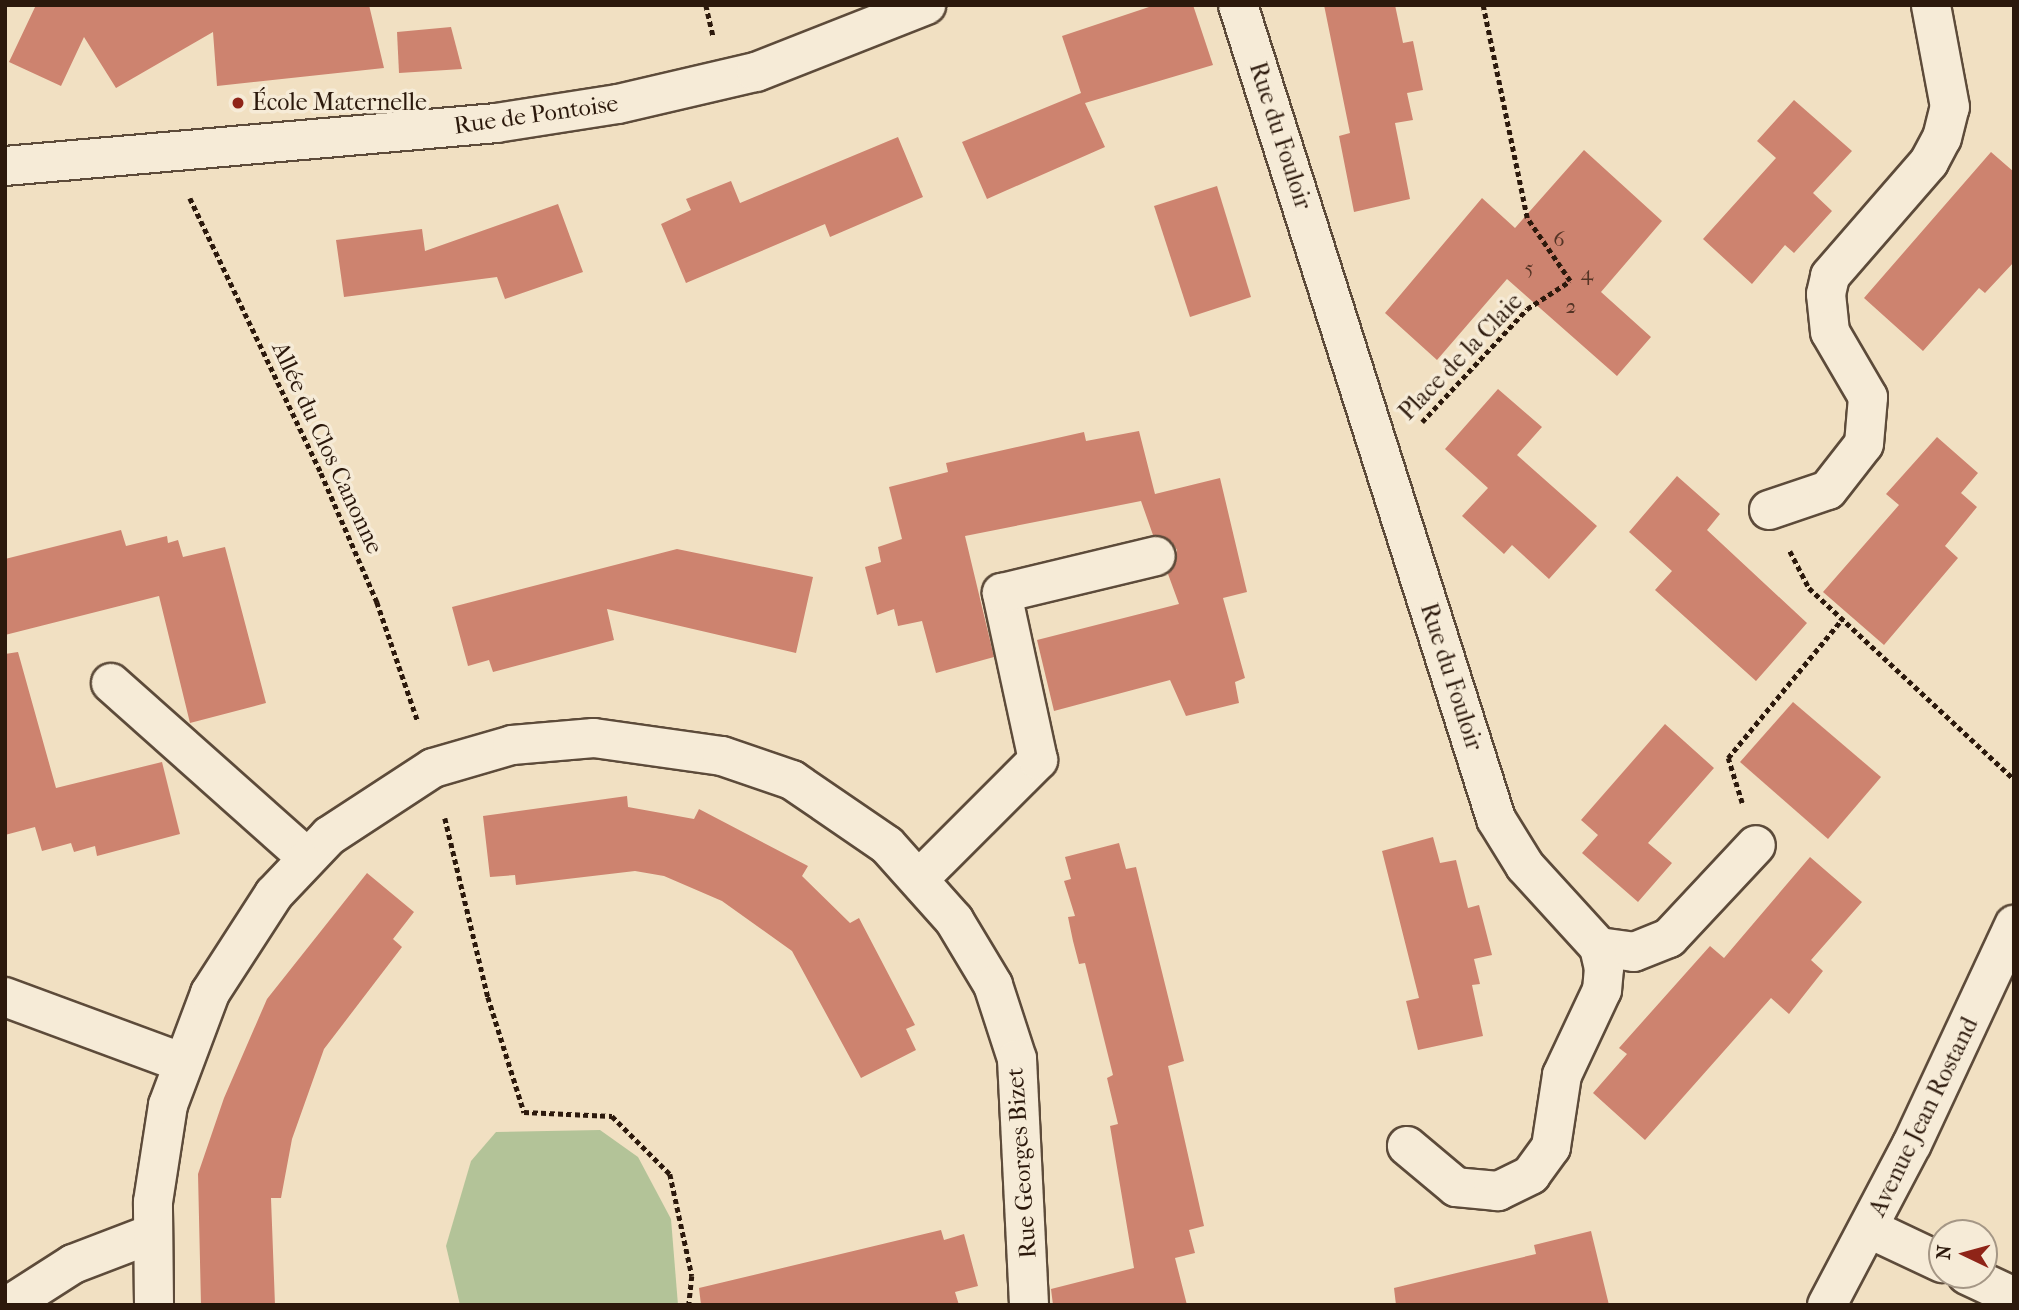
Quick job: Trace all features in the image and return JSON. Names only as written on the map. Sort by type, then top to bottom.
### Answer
[{"type":"street","name":"Rue de Pontoise","points":[[5,166],[496,123],[669,95],[756,72],[926,5]]},
{"type":"street","name":"Rue du Fouloir","points":[[1238,5],[1496,819],[1525,866],[1599,947]]},
{"type":"street","points":[[1769,510],[1828,490],[1864,444],[1868,409],[1863,380],[1830,332],[1825,312],[1830,276],[1929,162],[1942,138],[1950,107],[1931,5]]},
{"type":"street","points":[[920,878],[1038,760],[1002,593],[1156,556]]},
{"type":"street","points":[[111,683],[306,857]]},
{"type":"street","name":"Rue Georges Bizet","points":[[154,1305],[151,1234],[158,1154],[181,1062],[230,957],[306,857],[361,811],[433,768],[512,745],[594,738],[722,756],[823,796],[920,878],[987,974],[1017,1059],[1029,1305]]},
{"type":"street","points":[[1407,1146],[1440,1180],[1476,1191],[1516,1186],[1543,1163],[1555,1132],[1562,1075],[1602,990],[1599,947],[1634,952],[1668,938],[1756,845]]},
{"type":"street","name":"Avenue Jean Rostand","points":[[1827,1305],[1870,1229],[2014,925]]},
{"type":"street","points":[[5,997],[181,1062]]},
{"type":"street","points":[[1870,1229],[1928,1256]]},
{"type":"street","points":[[9,1305],[73,1264],[151,1234]]},
{"type":"street","points":[[1997,1289],[2014,1297]]},
{"type":"path","name":"Place de la Claie","points":[[1384,463],[1527,309],[1570,281],[1527,218],[1483,5]]},
{"type":"path","name":"Allée du Clos Canonne","points":[[168,152],[377,602],[433,768],[488,997],[524,1112],[612,1116],[670,1174],[692,1276],[688,1305]]},
{"type":"path","points":[[1769,510],[1809,588],[2014,779]]},
{"type":"path","points":[[1756,845],[1728,758],[1842,619]]},
{"type":"green space","points":[[600,1130],[638,1157],[671,1219],[678,1305],[460,1305],[446,1246],[471,1161],[496,1132]]},
{"type":"building","points":[[36,5],[369,5],[384,68],[217,86],[213,32],[116,88],[84,37],[61,86],[9,62]]},
{"type":"building","points":[[1155,5],[1193,5],[1213,65],[1085,103],[1105,147],[987,199],[962,142],[1081,93],[1062,36]]},
{"type":"building","points":[[1324,5],[1395,5],[1403,43],[1413,41],[1423,90],[1407,93],[1413,120],[1395,123],[1410,199],[1354,212],[1339,136],[1350,133]]},
{"type":"building","points":[[451,27],[462,69],[399,73],[397,32]]},
{"type":"building","points":[[1794,100],[1852,151],[1813,193],[1832,211],[1794,253],[1785,245],[1752,284],[1703,239],[1776,158],[1757,141]]},
{"type":"building","points":[[898,137],[923,197],[830,237],[825,224],[686,283],[661,224],[691,210],[686,199],[731,181],[740,203]]},
{"type":"building","points":[[1584,150],[1662,221],[1601,292],[1651,337],[1617,376],[1507,279],[1437,360],[1385,313],[1482,198],[1515,228]]},
{"type":"building","points":[[1991,152],[2014,172],[2014,262],[1985,293],[1979,288],[1923,351],[1864,298]]},
{"type":"building","points":[[1217,186],[1251,297],[1190,317],[1154,206]]},
{"type":"building","points":[[558,204],[583,272],[505,299],[497,277],[344,297],[336,240],[422,229],[425,251]]},
{"type":"building","points":[[1498,389],[1542,427],[1517,455],[1597,526],[1549,579],[1512,545],[1504,554],[1462,516],[1488,488],[1445,449]]},
{"type":"building","points":[[1139,431],[1155,494],[1220,478],[1247,592],[1223,598],[1245,678],[1235,682],[1239,703],[1186,716],[1170,680],[1054,711],[1037,640],[1179,604],[1168,574],[1177,550],[1171,541],[1153,535],[1141,501],[965,536],[994,657],[936,673],[922,621],[898,626],[894,609],[877,615],[865,567],[881,562],[878,547],[902,539],[889,487],[948,472],[946,463],[1084,432],[1086,441]]},
{"type":"building","points":[[1937,437],[1978,473],[1961,493],[1977,507],[1945,546],[1958,558],[1884,645],[1823,592],[1899,505],[1886,494]]},
{"type":"building","points":[[1677,476],[1720,514],[1707,530],[1807,623],[1756,681],[1655,590],[1672,571],[1629,532]]},
{"type":"building","points":[[121,530],[126,546],[167,536],[168,543],[178,540],[183,557],[225,547],[266,703],[190,723],[159,596],[5,635],[5,559]]},
{"type":"building","points":[[677,549],[813,577],[796,653],[607,609],[614,640],[493,672],[489,660],[468,666],[452,607]]},
{"type":"building","points":[[18,652],[56,788],[162,762],[180,834],[97,856],[95,846],[74,852],[71,843],[42,851],[35,827],[5,835],[5,654]]},
{"type":"building","points":[[1793,702],[1881,777],[1828,839],[1740,762]]},
{"type":"building","points":[[1665,724],[1714,768],[1648,843],[1672,863],[1638,902],[1582,853],[1598,835],[1581,820]]},
{"type":"building","points":[[627,796],[628,807],[694,819],[699,809],[808,866],[802,876],[850,923],[859,918],[915,1025],[906,1029],[916,1050],[861,1078],[792,951],[722,901],[664,876],[635,871],[516,885],[515,875],[490,877],[483,816]]},
{"type":"building","points":[[1433,837],[1440,863],[1456,860],[1468,908],[1479,905],[1492,955],[1474,959],[1480,984],[1472,985],[1483,1036],[1418,1050],[1406,1001],[1419,998],[1382,851]]},
{"type":"building","points":[[1119,843],[1126,869],[1136,867],[1184,1061],[1168,1066],[1204,1226],[1189,1230],[1195,1253],[1175,1258],[1187,1305],[1053,1305],[1051,1289],[1134,1268],[1110,1126],[1118,1124],[1107,1078],[1113,1075],[1085,963],[1079,964],[1073,941],[1068,917],[1075,916],[1064,881],[1071,879],[1065,857]]},
{"type":"building","points":[[1810,857],[1862,902],[1811,960],[1823,971],[1789,1014],[1771,998],[1645,1140],[1593,1093],[1627,1054],[1619,1048],[1710,946],[1724,958]]},
{"type":"building","points":[[367,873],[414,912],[393,939],[402,947],[324,1049],[292,1139],[281,1198],[271,1198],[275,1305],[201,1305],[198,1174],[224,1098],[267,999]]},
{"type":"building","points":[[941,1230],[944,1240],[964,1234],[978,1286],[955,1292],[959,1305],[701,1305],[699,1288]]},
{"type":"building","points":[[1591,1231],[1609,1305],[1396,1305],[1394,1288],[1536,1254],[1534,1245]]},
{"type":"place","name":"École Maternelle","points":[[238,103]]}]
